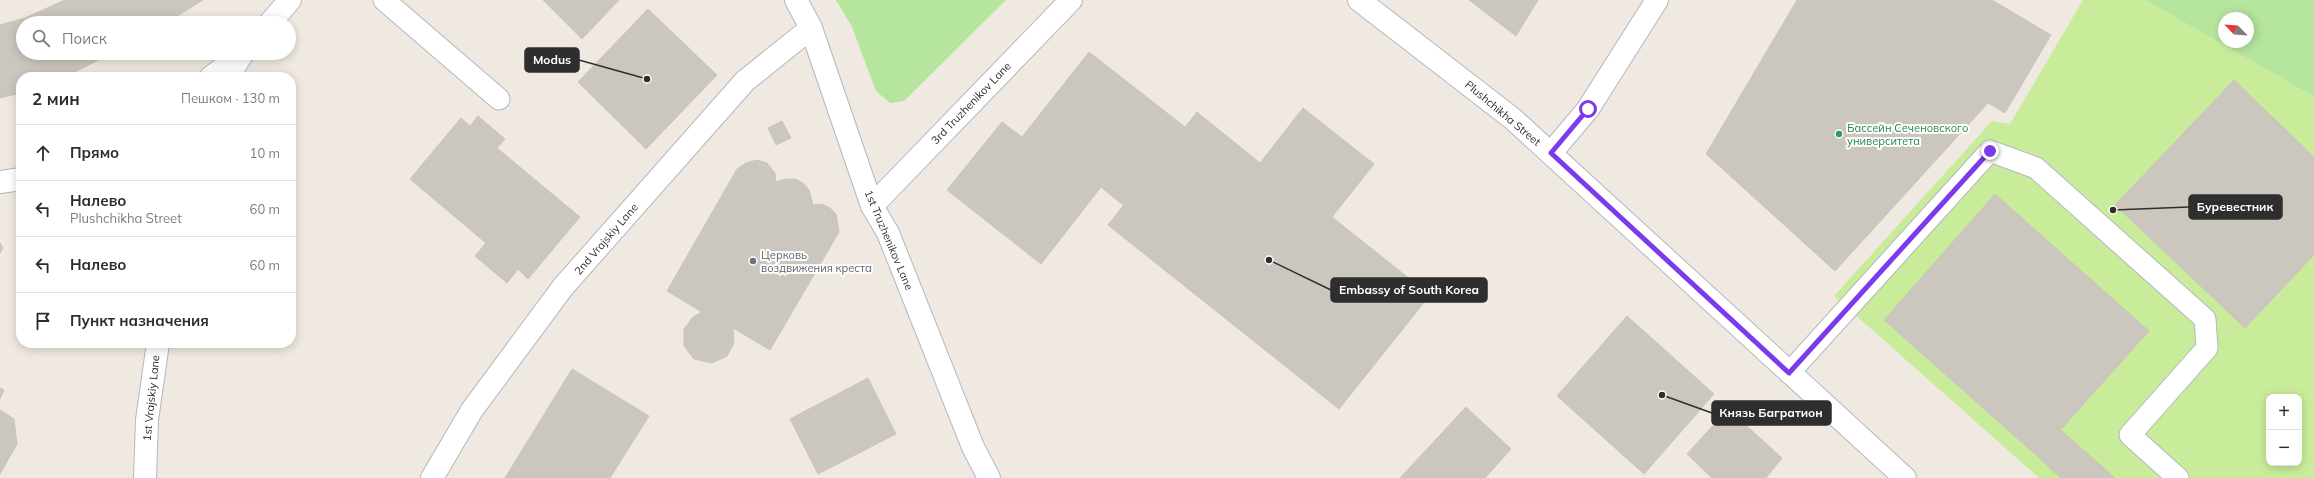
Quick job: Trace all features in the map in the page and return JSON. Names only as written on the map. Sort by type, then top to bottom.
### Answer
[{"type":"street","points":[[276,16],[290,0]]},
{"type":"street","name":"1st Truzhenikov Lane","points":[[796,0],[811,28],[872,206],[888,233],[973,447],[989,478]]},
{"type":"street","name":"3rd Truzhenikov Lane","points":[[872,206],[1071,0]]},
{"type":"street","name":"Plushchikha Street","points":[[1359,0],[1507,115],[1551,153],[1905,478]]},
{"type":"street","points":[[1551,153],[1588,109],[1657,0]]},
{"type":"street","name":"2nd Vrajskiy Lane","points":[[432,478],[472,410],[563,287],[745,81],[811,28]]},
{"type":"street","points":[[218,72],[233,60]]},
{"type":"street","points":[[231,72],[238,60]]},
{"type":"street","points":[[0,182],[16,180]]},
{"type":"street","name":"1st Vrajskiy Lane","points":[[145,478],[147,420],[157,348]]},
{"type":"lane","points":[[384,0],[499,99]]},
{"type":"lane","points":[[1789,373],[1990,151],[2036,168],[2206,319],[2207,348],[2130,435],[2178,478]]},
{"type":"green space","points":[[836,0],[1006,0],[904,101],[890,103],[876,91],[852,27]]},
{"type":"green space","points":[[2083,0],[2145,0],[2218,42],[2218,48],[2229,48],[2314,97],[2314,478],[2039,478],[1834,296],[1992,121],[2010,124]]},
{"type":"green space","points":[[2145,0],[2314,0],[2314,97],[2229,48],[2254,48],[2254,12],[2218,12],[2218,42]]},
{"type":"building","points":[[65,0],[203,0],[177,16],[29,16]]},
{"type":"building","points":[[543,0],[619,0],[582,39]]},
{"type":"building","points":[[1469,0],[1538,0],[1516,36]]},
{"type":"building","name":"Бассейн Сеченовского университета","points":[[1797,0],[1992,0],[2051,35],[2005,113],[1988,103],[1835,271],[1706,154]]},
{"type":"building","points":[[648,9],[717,75],[646,149],[578,82]]},
{"type":"building","points":[[16,21],[16,60],[98,60],[75,72],[16,72],[16,94],[0,98],[0,25]]},
{"type":"building","points":[[1089,52],[1185,127],[1123,205],[1101,187],[1041,264],[947,190],[1002,122],[1022,137]]},
{"type":"building","points":[[2234,80],[2314,157],[2314,255],[2245,328],[2115,205]]},
{"type":"building","points":[[1303,108],[1374,164],[1332,217],[1430,295],[1339,409],[1108,225],[1197,112],[1260,163]]},
{"type":"building","points":[[478,116],[505,139],[497,148],[580,217],[528,279],[518,269],[507,283],[475,256],[486,243],[410,179],[461,118],[470,126]]},
{"type":"building","points":[[782,121],[791,138],[776,145],[768,128]]},
{"type":"building","name":"Церковь воздвижения креста","points":[[757,160],[767,163],[775,173],[776,182],[786,179],[795,179],[803,183],[809,190],[813,205],[822,204],[830,208],[836,214],[839,232],[770,350],[733,328],[734,343],[727,356],[712,363],[694,359],[684,346],[684,329],[693,317],[702,312],[667,291],[737,169],[746,163]]},
{"type":"building","points":[[1995,194],[2149,331],[2037,456],[1884,320]]},
{"type":"building","points":[[0,243],[3,248],[0,253]]},
{"type":"building","points":[[1627,316],[1714,394],[1644,474],[1557,396]]},
{"type":"building","points":[[572,369],[649,416],[610,478],[505,478]]},
{"type":"building","points":[[868,378],[896,434],[818,474],[790,419]]},
{"type":"building","points":[[0,388],[4,390],[0,399]]},
{"type":"building","points":[[1466,407],[1511,449],[1485,478],[1400,478]]},
{"type":"building","points":[[1728,409],[1782,458],[1766,478],[1712,478],[1687,454]]},
{"type":"building","points":[[0,410],[14,419],[17,444],[0,474]]},
{"type":"building","points":[[2061,430],[2115,478],[2061,478],[2037,456]]},
{"type":"place","name":"Modus","points":[[647,79]]},
{"type":"place","name":"Бассейн Сеченовского университета","points":[[1839,134]]},
{"type":"place","name":"Буревестник","points":[[2113,210]]},
{"type":"place","name":"Embassy of South Korea","points":[[1269,260]]},
{"type":"place","name":"Церковь воздвижения креста","points":[[753,261]]},
{"type":"place","name":"Князь Багратион","points":[[1662,395]]},
{"type":"route","points":[[1588,109],[1551,153],[1644,241],[1789,373],[1990,151]]}]
